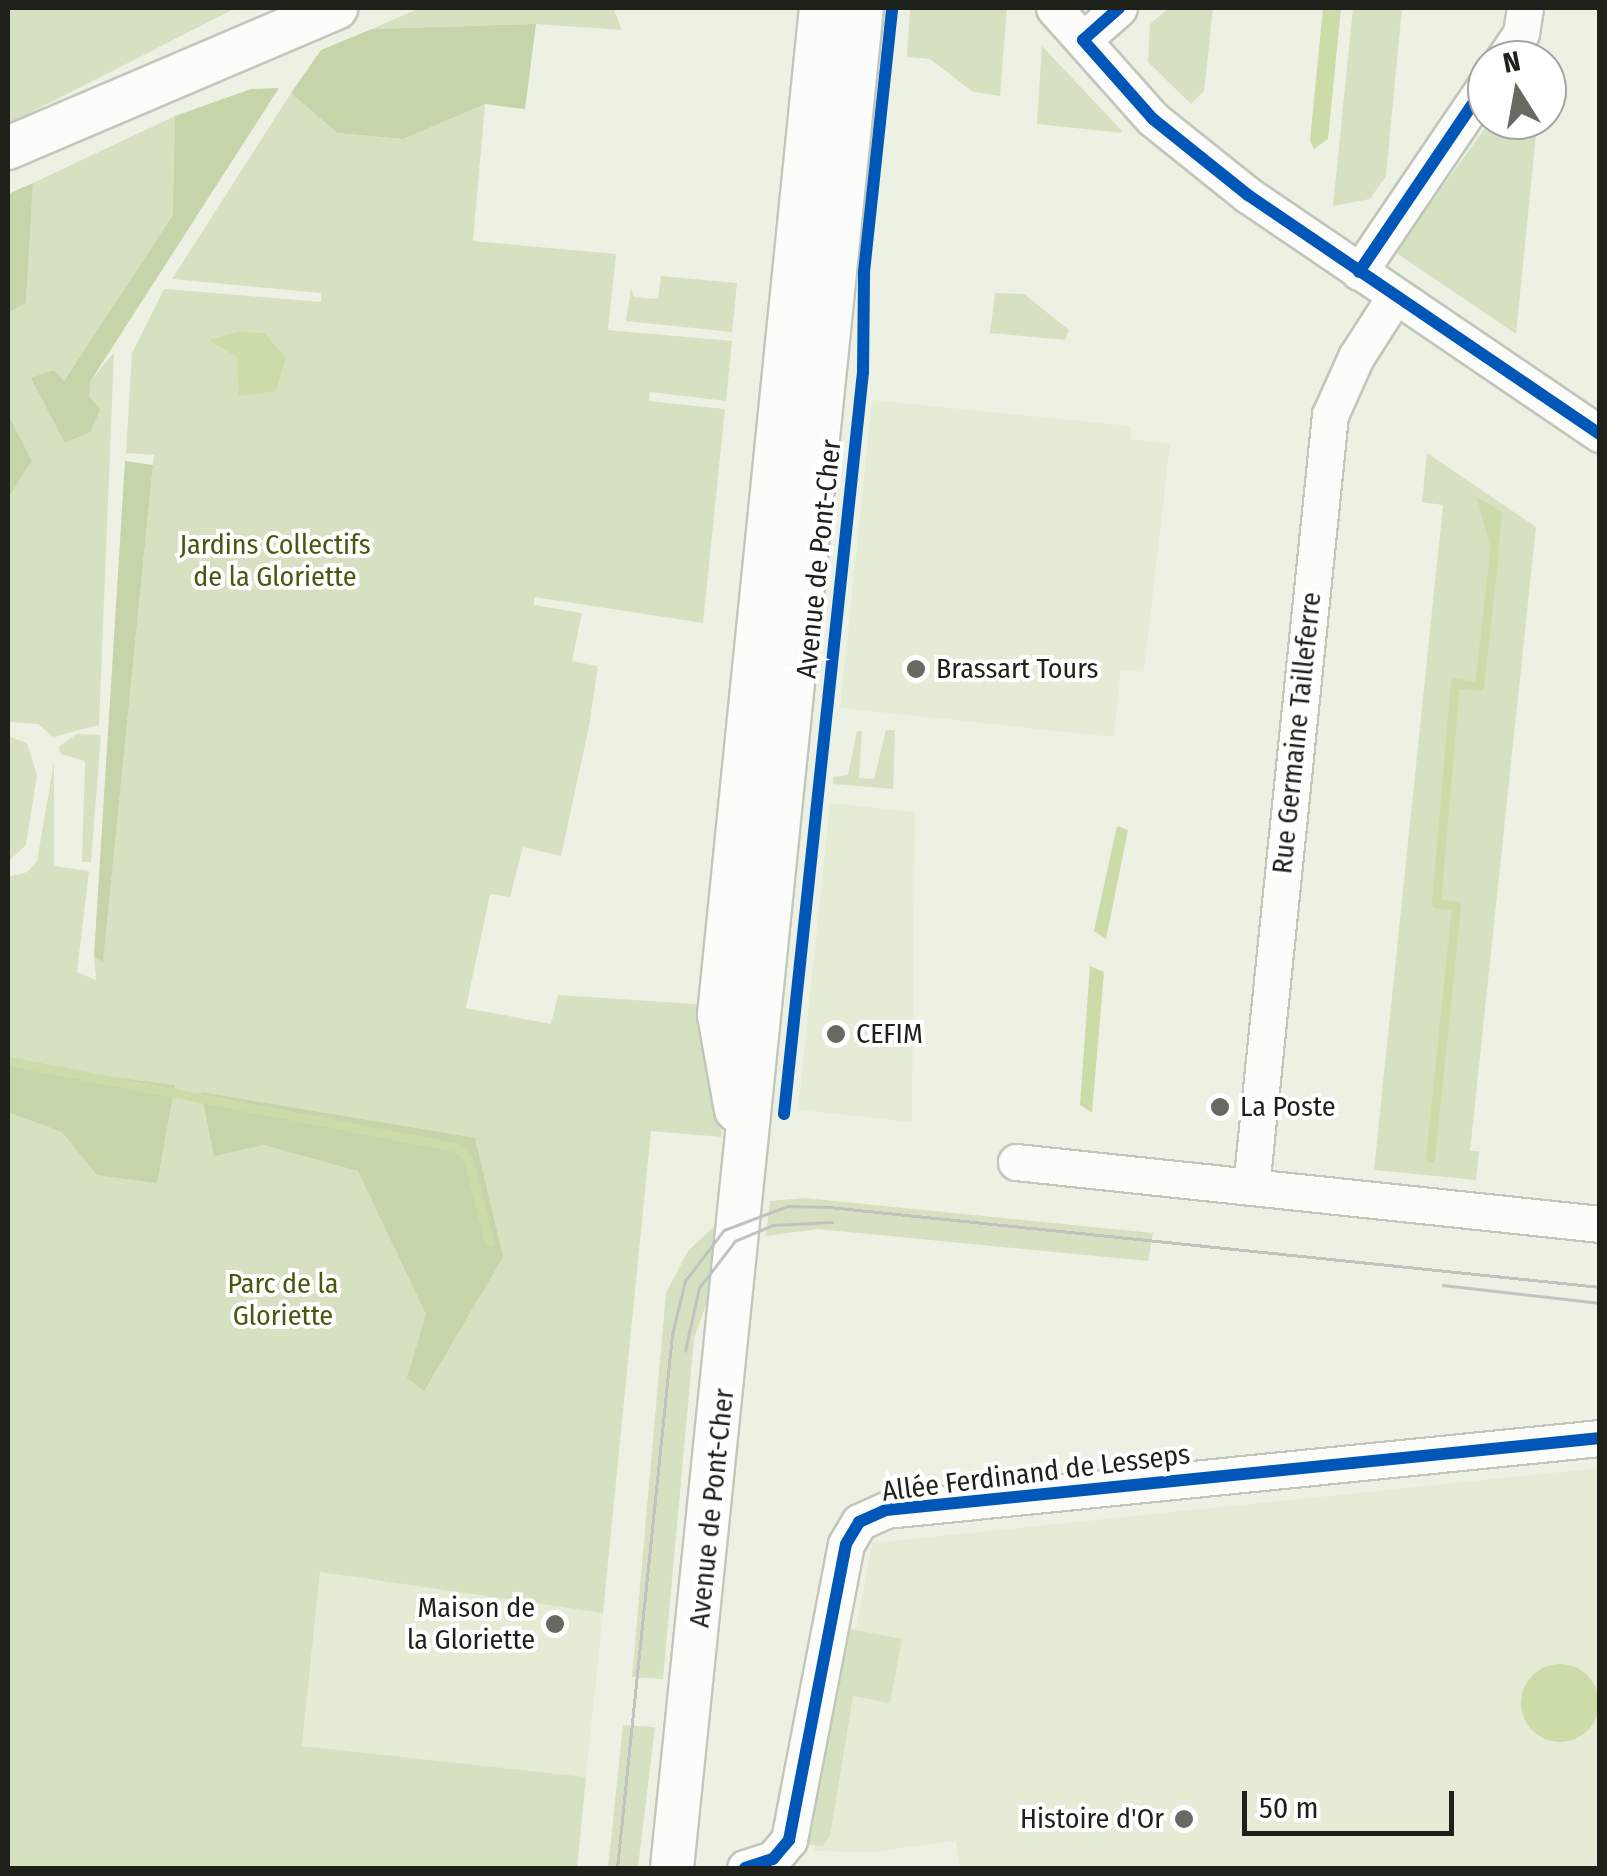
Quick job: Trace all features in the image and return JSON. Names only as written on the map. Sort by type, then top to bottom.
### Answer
[{"type":"main road","points":[[8,148],[114,84],[284,8]]},
{"type":"main road","points":[[8,148],[336,8]]},
{"type":"main road","name":"Avenue de Pont-Cher","points":[[749,1147],[738,1125],[719,1015],[820,8]]},
{"type":"main road","name":"Avenue de Pont-Cher","points":[[672,1868],[749,1147],[862,8]]},
{"type":"street","points":[[1054,8],[1153,119],[1359,272],[1600,434]]},
{"type":"street","points":[[1083,40],[1119,8]]},
{"type":"street","points":[[1516,40],[1525,8]]},
{"type":"street","points":[[1359,272],[1467,113]]},
{"type":"street","name":"Rue Germaine Tailleferre","points":[[1250,1187],[1330,415],[1356,356],[1396,296]]},
{"type":"street","points":[[1016,1162],[1250,1187],[1598,1213]]},
{"type":"street","name":"Allée Ferdinand de Lesseps","points":[[745,1868],[773,1858],[789,1840],[846,1544],[858,1522],[886,1510],[1600,1438]]},
{"type":"shaded area","points":[[1323,8],[1341,8],[1328,139],[1314,149],[1310,141]]},
{"type":"shaded area","points":[[536,24],[525,109],[485,104],[403,139],[337,133],[291,93],[321,50],[372,29]]},
{"type":"shaded area","points":[[279,88],[90,382],[89,396],[100,410],[90,432],[65,443],[31,378],[54,370],[64,381],[173,215],[175,116],[251,89]]},
{"type":"shaded area","points":[[33,183],[26,303],[8,313],[8,194]]},
{"type":"shaded area","points":[[237,332],[264,333],[286,358],[276,391],[239,396],[237,357],[209,340]]},
{"type":"shaded area","points":[[872,400],[1131,426],[1131,439],[1170,444],[1144,672],[1121,670],[1114,737],[840,708]]},
{"type":"shaded area","points":[[8,414],[32,461],[8,498]]},
{"type":"shaded area","points":[[125,461],[153,465],[103,962],[94,956]]},
{"type":"shaded area","points":[[1477,497],[1502,512],[1498,553],[1491,550]]},
{"type":"shaded area","points":[[830,803],[915,812],[912,1122],[798,1110]]},
{"type":"shaded area","points":[[1117,826],[1128,830],[1106,939],[1094,931]]},
{"type":"shaded area","points":[[1090,966],[1104,972],[1092,1113],[1080,1105]]},
{"type":"shaded area","points":[[8,1064],[175,1085],[157,1183],[97,1175],[62,1132],[8,1112]]},
{"type":"shaded area","points":[[201,1092],[475,1138],[503,1257],[424,1391],[407,1378],[426,1314],[358,1171],[264,1145],[214,1156]]},
{"type":"shaded area","points":[[1599,1468],[1599,1868],[959,1868],[956,1841],[873,1852],[814,1851],[872,1543]]},
{"type":"shaded area","points":[[320,1572],[603,1613],[586,1777],[302,1747]]},
{"type":"shaded area","points":[[1560,1664],[1575,1667],[1587,1676],[1596,1688],[1596,1718],[1587,1730],[1575,1739],[1560,1742],[1545,1739],[1533,1730],[1524,1718],[1521,1703],[1524,1688],[1533,1676],[1545,1667]]},
{"type":"green space","points":[[8,8],[236,8],[8,124]]},
{"type":"green space","points":[[420,8],[613,8],[622,30],[536,24],[372,29]]},
{"type":"green space","points":[[910,8],[1007,8],[1000,96],[973,92],[930,59],[907,57]]},
{"type":"green space","points":[[1169,8],[1213,8],[1204,91],[1191,104],[1148,62],[1150,24]]},
{"type":"green space","points":[[1353,8],[1402,8],[1386,176],[1370,199],[1333,206]]},
{"type":"green space","points":[[1042,46],[1122,131],[1122,133],[1037,124]]},
{"type":"green space","points":[[291,93],[337,133],[402,139],[485,104],[473,241],[616,254],[608,330],[732,341],[726,401],[650,392],[649,401],[725,409],[703,623],[534,597],[534,605],[582,613],[572,661],[598,666],[589,726],[561,856],[523,847],[510,897],[490,894],[466,1008],[551,1024],[558,995],[710,1005],[722,1137],[651,1131],[603,1613],[320,1572],[302,1746],[586,1777],[577,1868],[8,1868],[8,877],[27,872],[37,861],[54,762],[54,866],[89,871],[77,972],[96,980],[94,956],[103,961],[154,455],[126,453],[132,353],[164,289],[321,302],[321,293],[172,279]]},
{"type":"green space","points":[[175,116],[174,215],[63,382],[32,378],[66,443],[90,382],[114,352],[99,725],[53,737],[38,724],[8,722],[8,498],[32,461],[8,414],[8,313],[26,303],[33,183]]},
{"type":"green space","points":[[1476,140],[1535,140],[1516,334],[1395,252]]},
{"type":"green space","points":[[661,276],[737,283],[732,332],[626,321],[631,288],[634,297],[658,299]]},
{"type":"green space","points":[[995,293],[1024,294],[1069,330],[1065,340],[990,333]]},
{"type":"green space","points":[[1427,453],[1536,527],[1470,1151],[1479,1151],[1476,1180],[1374,1170],[1443,505],[1422,502]]},
{"type":"green space","points":[[886,730],[895,730],[893,789],[833,784],[833,777],[848,775],[857,731],[862,731],[859,778],[874,779]]},
{"type":"green space","points":[[77,734],[101,735],[91,862],[82,862],[85,761],[61,754],[58,747]]},
{"type":"green space","points":[[8,736],[27,743],[37,775],[26,845],[8,862]]},
{"type":"green space","points":[[805,1198],[1153,1233],[1148,1261],[817,1229],[766,1236],[770,1201]]},
{"type":"green space","points":[[721,1220],[717,1273],[694,1339],[663,1679],[632,1677],[666,1293],[688,1251]]},
{"type":"green space","points":[[840,1627],[902,1639],[890,1703],[853,1696],[830,1836],[823,1846],[798,1844]]},
{"type":"green space","points":[[623,1725],[655,1727],[638,1868],[608,1868]]},
{"type":"waterway","points":[[1430,1158],[1456,906],[1436,903],[1455,683],[1479,686],[1494,552]]},
{"type":"waterway","points":[[8,1061],[455,1147],[468,1158],[489,1241]]},
{"type":"tram line","points":[[617,1868],[672,1335],[685,1281],[724,1230],[788,1206],[829,1207],[1600,1287]]},
{"type":"tram line","points":[[685,1351],[699,1288],[735,1241],[773,1225],[832,1222]]},
{"type":"tram line","points":[[1443,1285],[1600,1303]]},
{"type":"cycle path","points":[[784,1114],[863,372],[864,272],[892,8]]},
{"type":"cycle path","points":[[1119,8],[1083,40],[1153,119],[1248,195],[1600,434]]},
{"type":"cycle path","points":[[1359,272],[1467,113]]},
{"type":"cycle path","points":[[745,1868],[773,1859],[789,1840],[846,1544],[859,1522],[886,1510],[1600,1438]]},
{"type":"place","name":"Brassart Tours","points":[[916,669]]},
{"type":"place","name":"CEFIM","points":[[836,1034]]},
{"type":"place","name":"La Poste","points":[[1220,1107]]},
{"type":"place","name":"Maison de la Gloriette","points":[[555,1624]]},
{"type":"place","name":"Histoire d'Or","points":[[1184,1819]]},
{"type":"park label","name":"Jardins Collectifs de la Gloriette","points":[[275,561]]},
{"type":"park label","name":"Parc de la Gloriette","points":[[283,1300]]}]
